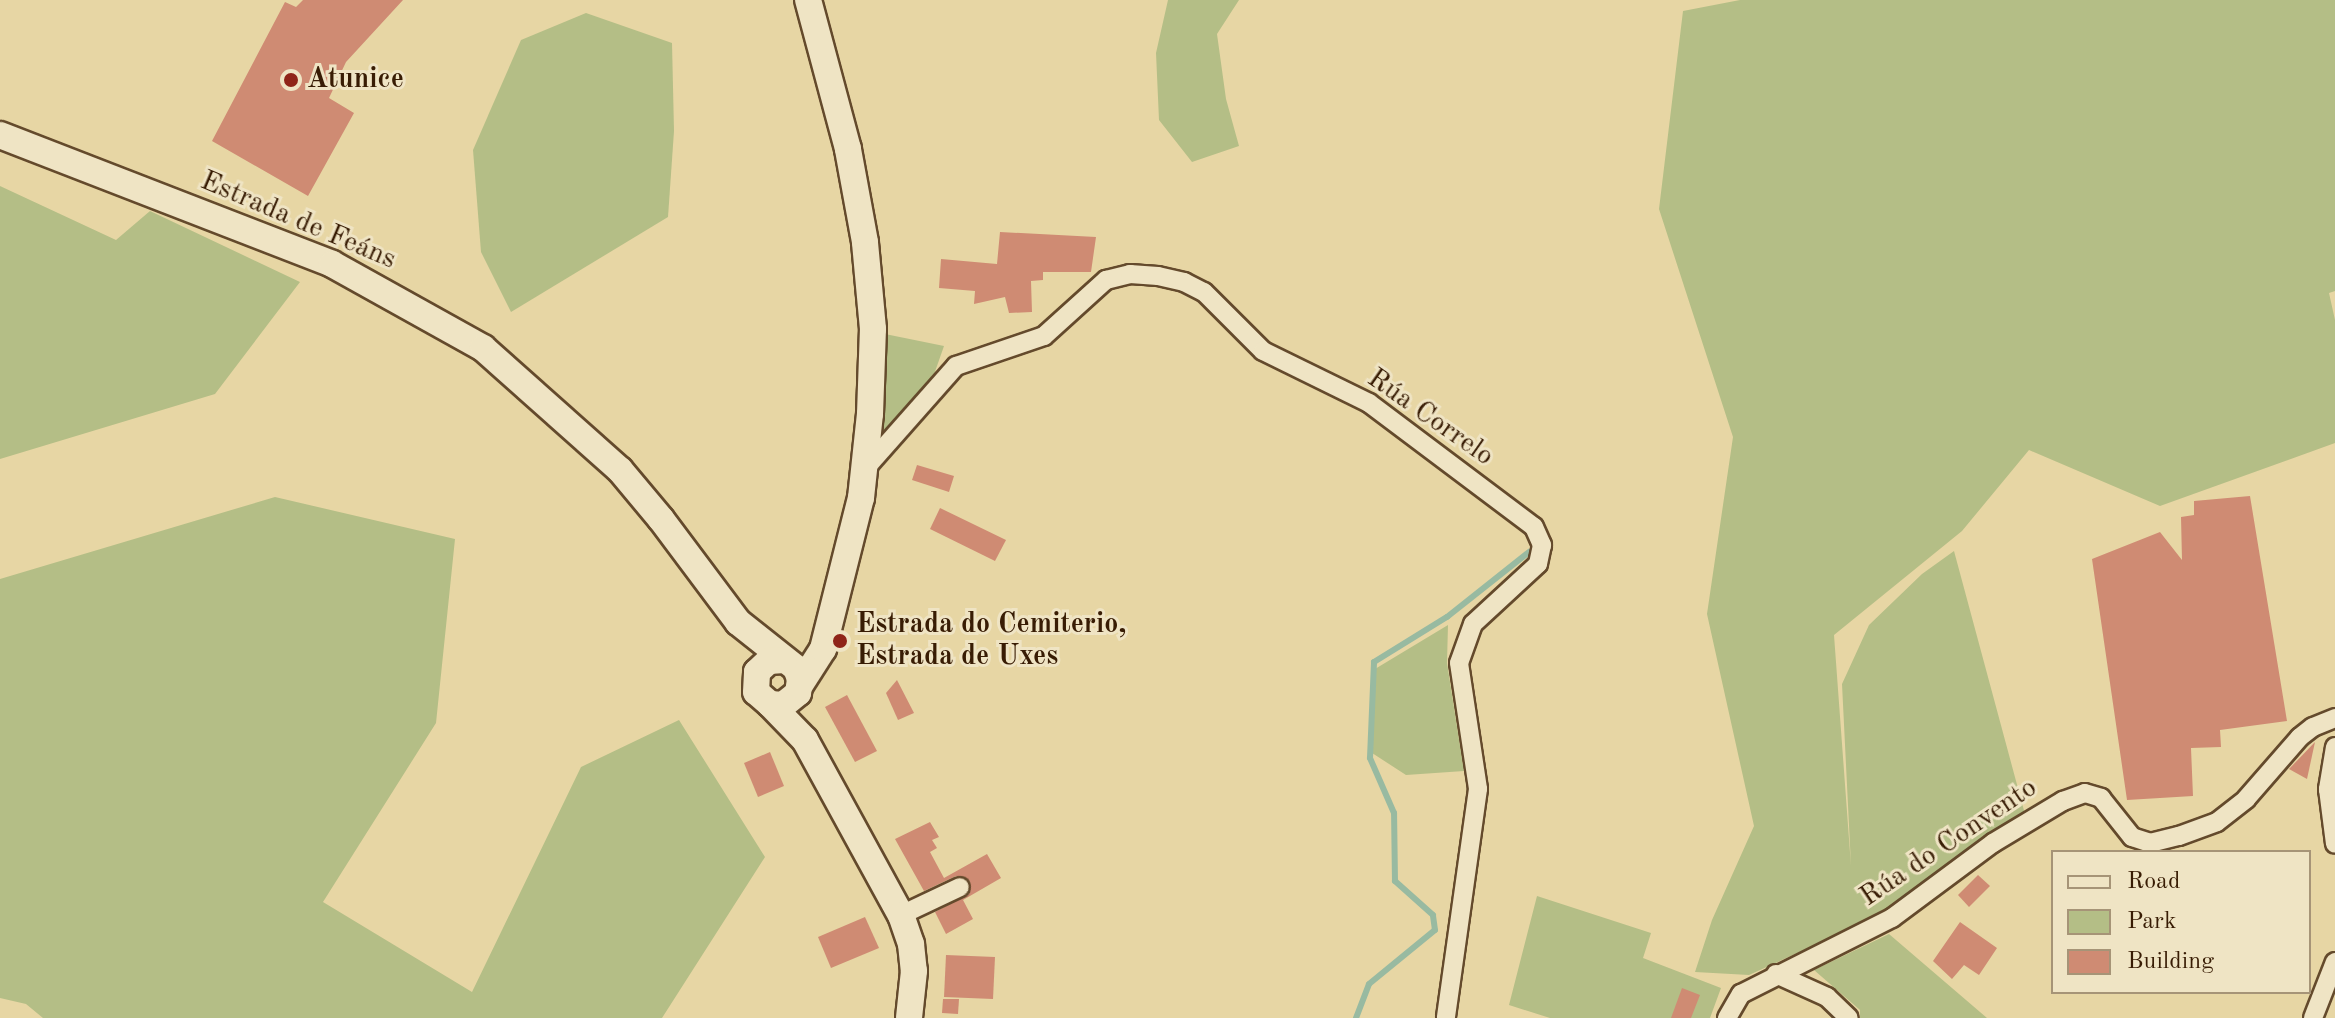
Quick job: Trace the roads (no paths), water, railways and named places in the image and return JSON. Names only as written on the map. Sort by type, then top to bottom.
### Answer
[{"type":"street","points":[[770,704],[783,705],[793,676],[831,618],[861,498],[873,329],[865,242],[848,149],[808,0]]},
{"type":"street","name":"Estrada de Feáns","points":[[0,135],[332,264],[483,348],[620,470],[738,622],[793,676],[805,740]]},
{"type":"street","name":"Rúa Correlo","points":[[864,470],[956,366],[1044,336],[1106,280],[1130,274],[1158,276],[1184,282],[1204,292],[1263,351],[1369,403],[1534,527],[1542,545],[1538,564],[1473,624],[1459,663],[1478,789],[1446,1018]]},
{"type":"street","name":"Estrada de Feáns","points":[[738,622],[760,697],[805,740],[901,915],[911,944],[914,971],[909,1018]]},
{"type":"street","points":[[755,679],[762,665],[776,659],[793,676]]},
{"type":"street","name":"Rúa do Convento","points":[[1727,1018],[1741,994],[1892,918],[1993,843],[2063,801],[2085,793],[2101,798],[2132,837],[2150,843],[2217,822],[2246,799],[2300,737],[2313,727],[2335,718]]},
{"type":"street","points":[[2335,747],[2328,789],[2329,822],[2335,844]]},
{"type":"street","points":[[901,915],[960,887]]},
{"type":"street","points":[[2313,1018],[2335,962]]},
{"type":"street","points":[[1776,974],[1827,997],[1849,1018]]},
{"type":"waterway","points":[[1356,1018],[1369,984],[1435,930],[1433,915],[1395,881],[1394,813],[1370,758],[1374,662],[1447,617],[1529,552]]},
{"type":"place","name":"Atunice","points":[[291,80]]},
{"type":"place","name":"Estrada do Cemiterio, Estrada de Uxes","points":[[840,641]]}]
